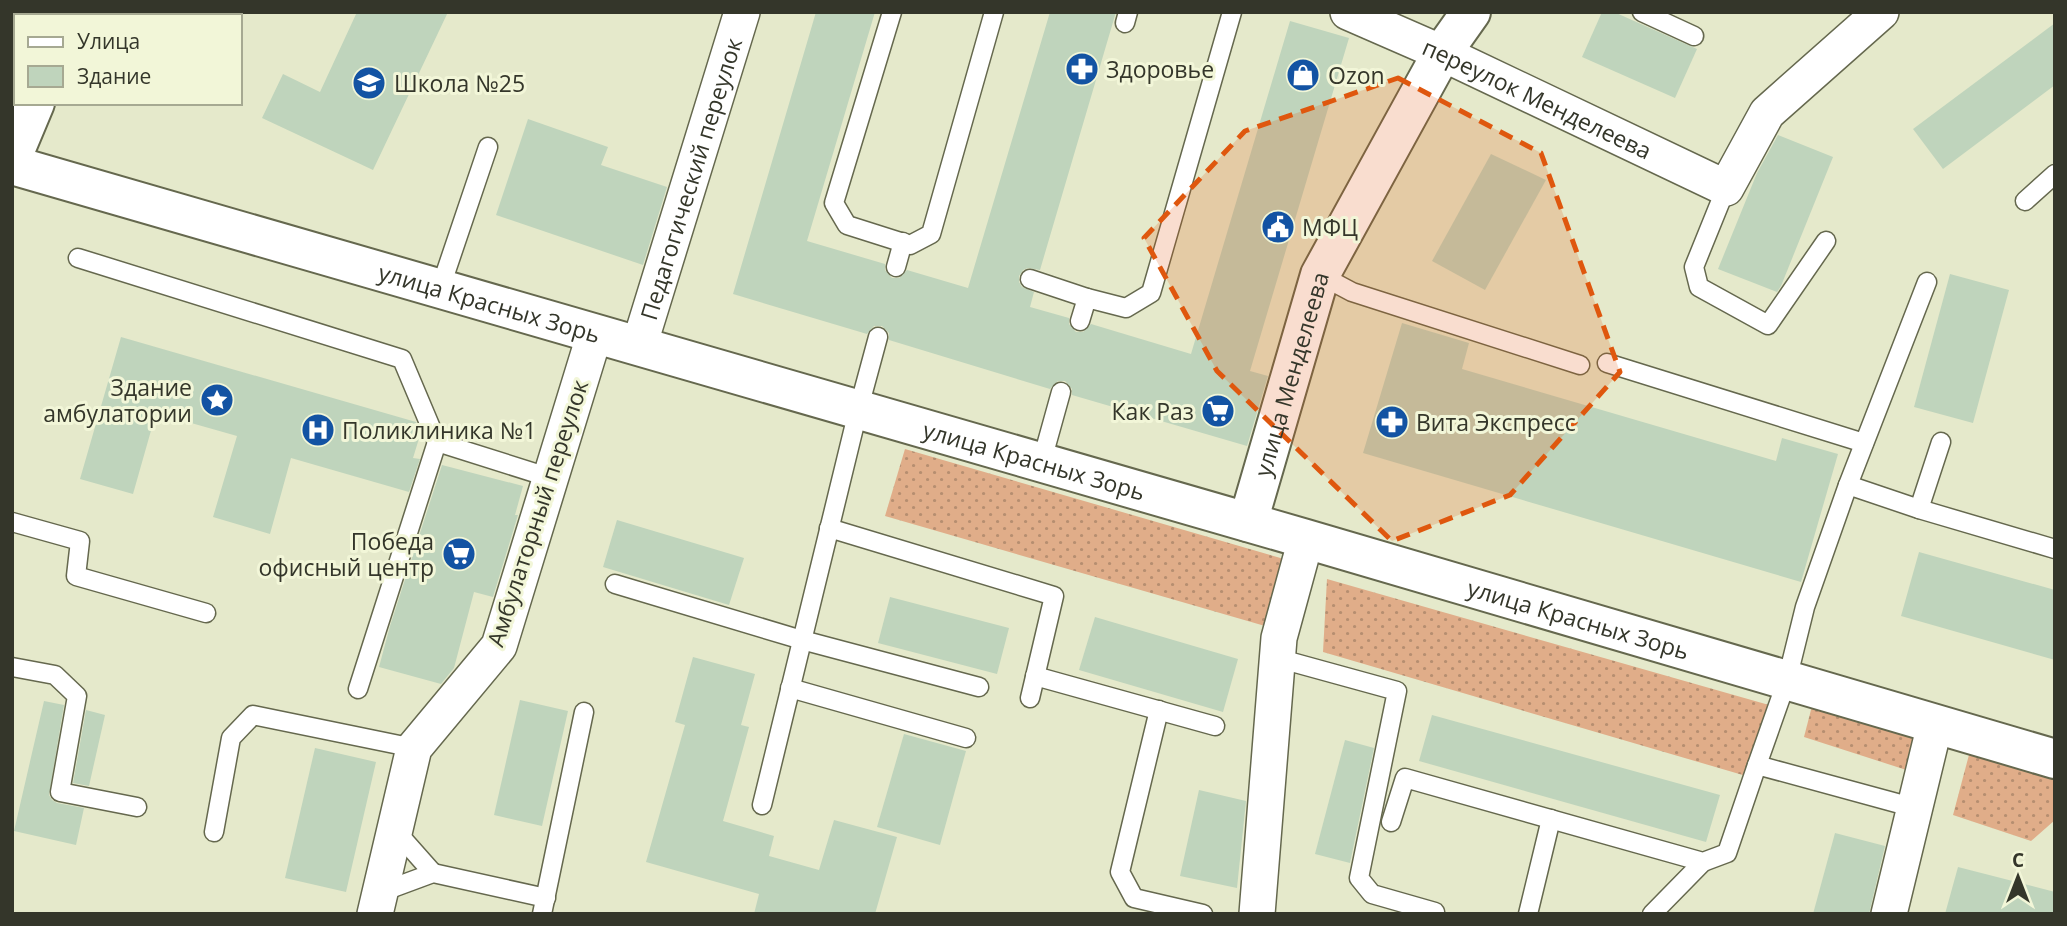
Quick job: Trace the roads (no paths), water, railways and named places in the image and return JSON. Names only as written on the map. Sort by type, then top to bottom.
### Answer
[{"type":"street","name":"Педагогический переулок","points":[[639,346],[742,12]]},
{"type":"street","name":"переулок Менделеева","points":[[1348,12],[1442,52],[1726,188]]},
{"type":"street","name":"улица Менделеева","points":[[1248,522],[1320,275],[1442,52],[1471,12]]},
{"type":"street","points":[[1726,188],[1767,113],[1877,14]]},
{"type":"street","points":[[12,158],[34,105]]},
{"type":"street","name":"улица Красных Зорь","points":[[12,165],[1248,522],[2055,759]]},
{"type":"street","name":"Амбулаторный переулок","points":[[377,903],[414,748],[499,646],[595,333]]},
{"type":"street","points":[[1257,914],[1279,638],[1306,539]]},
{"type":"street","points":[[1889,914],[1936,724]]},
{"type":"lane","points":[[892,12],[834,203],[847,225],[910,245],[931,234],[994,12]]},
{"type":"lane","points":[[1030,279],[1126,308],[1151,293],[1232,12]]},
{"type":"lane","points":[[1642,12],[1693,36]]},
{"type":"lane","points":[[440,289],[488,147]]},
{"type":"lane","points":[[2025,201],[2055,174]]},
{"type":"lane","points":[[1726,188],[1693,267],[1699,286],[1768,326],[1826,241]]},
{"type":"lane","points":[[896,267],[903,242]]},
{"type":"lane","points":[[78,258],[402,359],[438,442],[358,689]]},
{"type":"lane","points":[[1320,275],[1352,292],[1580,365]]},
{"type":"lane","points":[[1652,914],[1703,862],[1727,853],[1787,680],[1805,607],[1848,485],[1927,282]]},
{"type":"lane","points":[[1080,321],[1087,298]]},
{"type":"lane","points":[[762,805],[878,337]]},
{"type":"lane","points":[[1607,363],[1864,443]]},
{"type":"lane","points":[[1041,464],[1061,392]]},
{"type":"lane","points":[[438,442],[551,478]]},
{"type":"lane","points":[[1919,509],[1941,442]]},
{"type":"lane","points":[[1848,485],[2055,549]]},
{"type":"lane","points":[[12,522],[80,541],[76,576],[206,612]]},
{"type":"lane","points":[[829,528],[1054,596],[1030,698]]},
{"type":"lane","points":[[615,584],[802,640],[979,687]]},
{"type":"lane","points":[[1278,658],[1396,691],[1359,878],[1371,894],[1435,912]]},
{"type":"lane","points":[[12,667],[55,675],[77,696],[60,792],[137,807]]},
{"type":"lane","points":[[1035,676],[1215,726]]},
{"type":"lane","points":[[790,688],[966,738]]},
{"type":"lane","points":[[1159,710],[1120,872],[1134,898],[1203,914]]},
{"type":"lane","points":[[394,829],[433,873],[544,906],[584,712]]},
{"type":"lane","points":[[214,832],[231,738],[254,715],[414,748]]},
{"type":"lane","points":[[1757,765],[1915,808]]},
{"type":"lane","points":[[1391,822],[1405,778],[1703,862]]},
{"type":"lane","points":[[1528,914],[1551,819]]},
{"type":"lane","points":[[377,903],[433,873]]},
{"type":"place","name":"Здоровье","points":[[1082,69]]},
{"type":"place","name":"Ozon","points":[[1303,75]]},
{"type":"place","name":"Школа №25","points":[[369,83]]},
{"type":"place","name":"МФЦ","points":[[1278,227]]},
{"type":"place","name":"Здание амбулатории","points":[[217,400]]},
{"type":"place","name":"Как Раз","points":[[1218,411]]},
{"type":"place","name":"Вита Экспресс","points":[[1392,422]]},
{"type":"place","name":"Поликлиника №1","points":[[318,430]]},
{"type":"place","name":"Победа офисный центр","points":[[459,554]]}]
